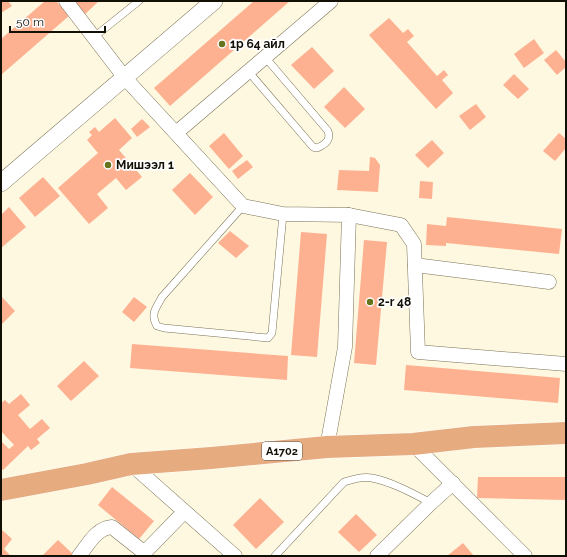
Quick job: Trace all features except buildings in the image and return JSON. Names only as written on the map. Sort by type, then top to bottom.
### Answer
[{"type":"highway","name":"A1702","points":[[1,490],[131,464],[327,447],[413,444],[474,437],[566,433]]},
{"type":"street","points":[[66,1],[125,78],[243,206],[283,214],[349,216],[402,225],[414,244],[418,352],[566,364]]},
{"type":"street","points":[[3,178],[125,78],[214,1]]},
{"type":"street","points":[[176,133],[328,2]]},
{"type":"street","points":[[327,447],[345,347],[349,216]]},
{"type":"street","points":[[415,265],[549,282]]},
{"type":"street","points":[[413,444],[525,556]]},
{"type":"street","points":[[131,464],[235,556]]},
{"type":"street","points":[[377,556],[452,483]]},
{"type":"street","points":[[79,556],[98,532],[105,527],[112,527],[141,550],[147,550],[184,512]]},
{"type":"lane","points":[[94,37],[139,1]]},
{"type":"lane","points":[[248,71],[313,147],[318,148],[324,145],[330,136],[328,131],[266,57]]},
{"type":"lane","points":[[243,206],[162,297],[154,313],[154,320],[157,326],[164,328],[268,338],[272,333],[283,214]]},
{"type":"lane","points":[[275,556],[344,482],[355,479],[371,478],[410,492],[431,503]]},
{"type":"place","name":"1р 64 айл","points":[[222,44]]},
{"type":"place","name":"Мишээл 1","points":[[108,165]]},
{"type":"place","name":"2-r 48","points":[[370,302]]}]
